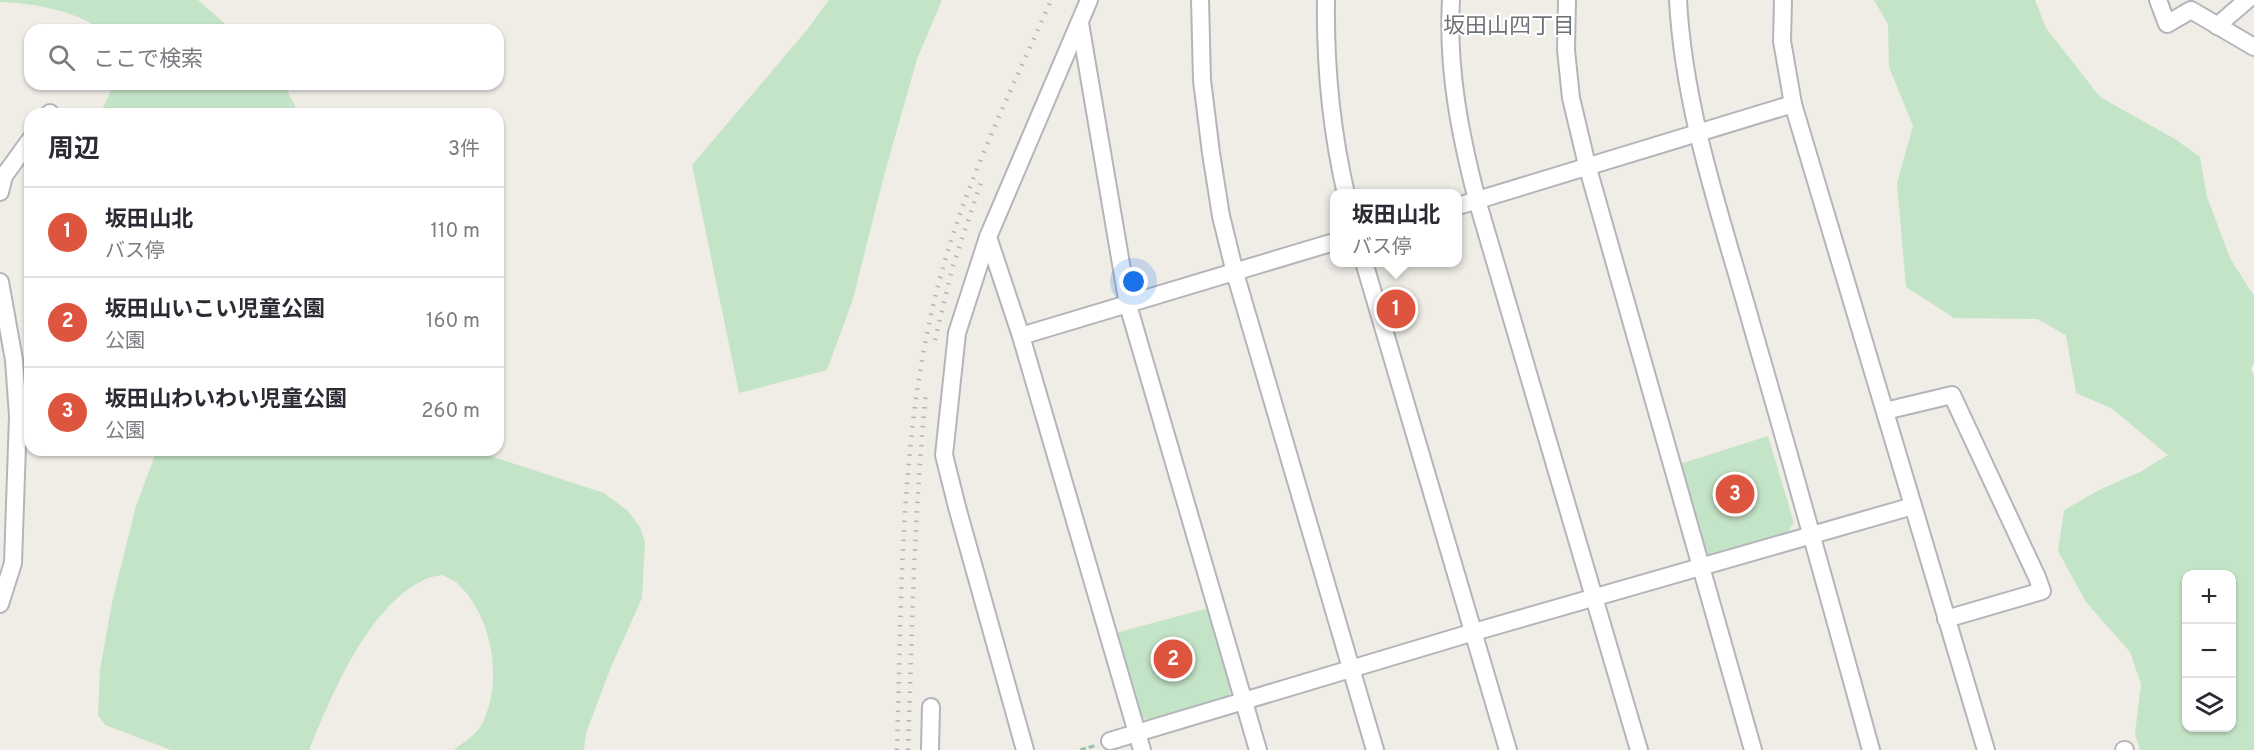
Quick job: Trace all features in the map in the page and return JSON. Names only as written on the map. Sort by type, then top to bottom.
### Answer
[{"type":"street","points":[[1025,750],[944,455],[957,333],[988,237],[1089,0]]},
{"type":"street","points":[[1200,0],[1202,80],[1221,216],[1235,273],[1375,750]]},
{"type":"street","points":[[1326,0],[1329,98],[1345,189]]},
{"type":"street","points":[[1451,0],[1449,30],[1453,82],[1461,136],[1477,200],[1639,750]]},
{"type":"street","points":[[1567,0],[1566,50],[1571,98],[1587,165],[1753,750]]},
{"type":"street","points":[[1678,0],[1680,42],[1697,133],[1812,534],[1871,750]]},
{"type":"street","points":[[1783,0],[1782,41],[1793,104],[1986,750]]},
{"type":"street","points":[[2158,0],[2167,24],[2191,10],[2254,47]]},
{"type":"street","points":[[2217,26],[2247,0]]},
{"type":"street","points":[[1080,22],[1128,305],[1258,750]]},
{"type":"street","points":[[1462,205],[1793,104]]},
{"type":"street","points":[[0,192],[4,176],[24,148]]},
{"type":"street","points":[[988,237],[1021,336],[1142,750]]},
{"type":"street","points":[[1021,336],[1330,244]]},
{"type":"street","points":[[1365,267],[1508,750]]},
{"type":"street","points":[[0,282],[15,360],[18,416],[13,563],[0,604]]},
{"type":"street","points":[[1885,411],[1952,395],[2042,591],[1946,619]]},
{"type":"street","points":[[1110,741],[1474,632],[1913,506]]},
{"type":"street","points":[[930,750],[931,707]]},
{"type":"green space","points":[[0,0],[198,0],[225,24],[94,24],[67,13],[40,6],[0,2]]},
{"type":"green space","points":[[829,0],[942,0],[917,59],[885,172],[853,299],[827,370],[739,393],[692,165],[807,30]]},
{"type":"green space","points":[[1874,0],[2035,0],[2046,28],[2100,97],[2175,139],[2200,157],[2207,197],[2230,258],[2254,296],[2254,363],[2251,368],[2254,376],[2254,750],[2140,750],[2135,734],[2141,684],[2130,652],[2086,602],[2058,551],[2064,510],[2101,489],[2140,472],[2168,455],[2111,408],[2076,393],[2066,335],[2037,319],[1954,318],[1906,287],[1897,183],[1913,126],[1889,67],[1888,24]]},
{"type":"green space","points":[[111,90],[287,90],[296,108],[103,108]]},
{"type":"green space","points":[[1768,436],[1794,523],[1786,534],[1710,555],[1700,548],[1677,465]]},
{"type":"green space","points":[[155,456],[490,456],[604,493],[628,511],[640,527],[645,542],[642,598],[611,667],[586,733],[584,750],[454,750],[481,726],[488,709],[493,671],[487,632],[480,614],[458,584],[442,575],[426,579],[404,593],[385,610],[369,631],[340,679],[309,750],[171,750],[105,725],[98,715],[100,669],[113,598],[136,506]]},
{"type":"green space","points":[[1209,608],[1232,690],[1227,698],[1154,719],[1147,720],[1139,716],[1115,633]]},
{"type":"railway","points":[[897,750],[906,505],[918,383],[929,323],[944,264],[966,197],[1051,0]]},
{"type":"railway","points":[[935,340],[952,269],[983,176]]},
{"type":"railway","points":[[908,750],[916,527],[926,393]]},
{"type":"place","name":"坂田山北","points":[[1396,309]]},
{"type":"place","name":"坂田山わいわい児童公園","points":[[1735,494]]},
{"type":"place","name":"坂田山いこい児童公園","points":[[1173,659]]},
{"type":"district","name":"坂田山四丁目","points":[[1509,27]]}]
